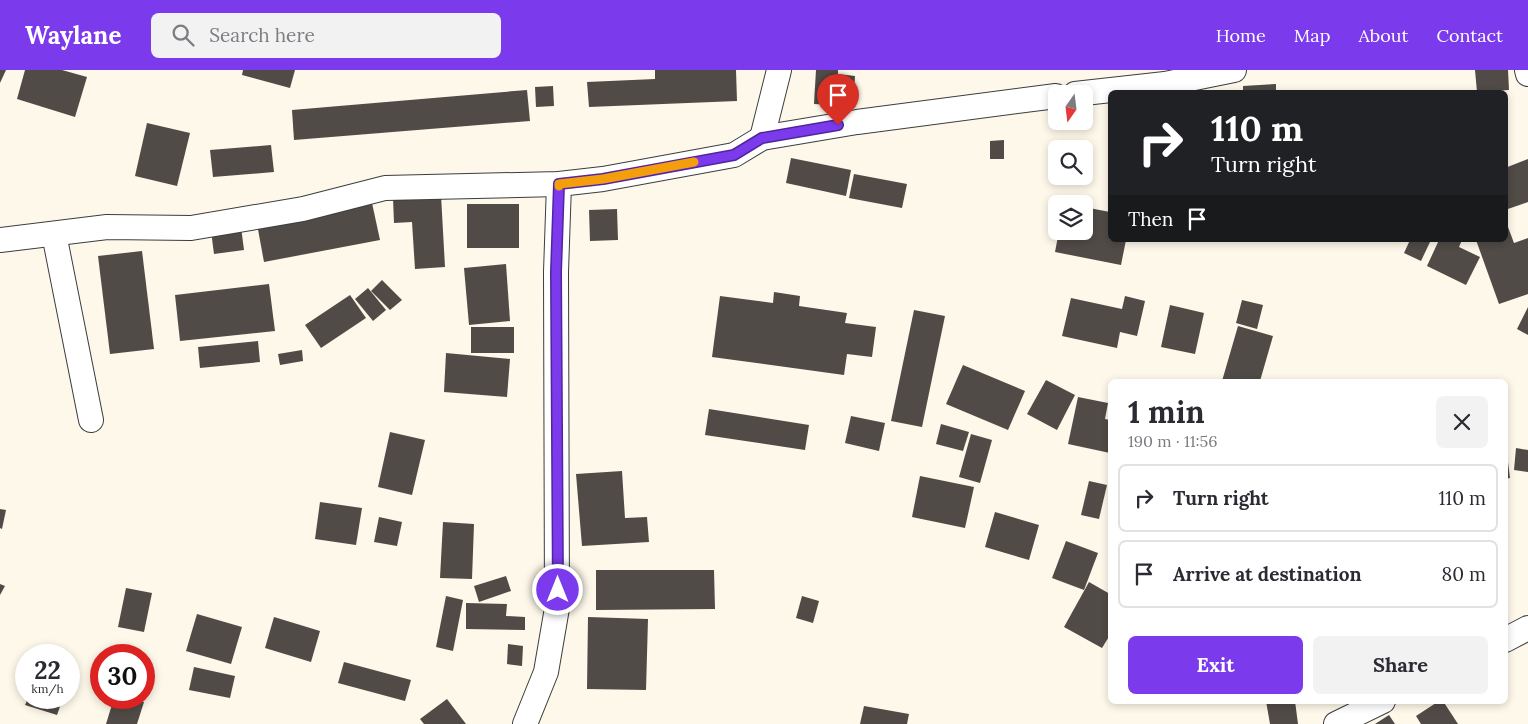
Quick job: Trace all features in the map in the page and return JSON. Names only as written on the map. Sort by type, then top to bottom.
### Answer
[{"type":"street","points":[[762,138],[779,70]]},
{"type":"street","points":[[1111,90],[1165,84],[1234,70]]},
{"type":"street","points":[[1527,70],[1528,74]]},
{"type":"street","points":[[1093,92],[1108,90]]},
{"type":"street","points":[[0,240],[107,228],[191,228],[303,208],[385,188],[559,184],[603,179],[734,155],[762,138],[857,122],[1048,97]]},
{"type":"street","points":[[525,724],[546,672],[558,608],[556,272],[559,184]]},
{"type":"street","points":[[54,234],[91,420]]},
{"type":"street","points":[[1508,638],[1528,628]]},
{"type":"street","points":[[1336,724],[1377,704]]},
{"type":"building","points":[[0,70],[6,70],[0,83]]},
{"type":"building","points":[[25,70],[62,70],[87,77],[75,117],[17,99]]},
{"type":"building","points":[[243,70],[295,70],[290,88],[242,75]]},
{"type":"building","points":[[655,70],[736,70],[737,101],[589,107],[587,82],[655,79]]},
{"type":"building","points":[[816,70],[838,70],[838,74],[855,76],[853,106],[814,104]]},
{"type":"building","points":[[1475,70],[1508,70],[1509,90],[1477,90]]},
{"type":"building","points":[[1276,84],[1276,90],[1243,90],[1243,86]]},
{"type":"building","points":[[553,86],[554,106],[536,107],[535,87]]},
{"type":"building","points":[[527,90],[530,121],[294,140],[292,110]]},
{"type":"building","points":[[147,123],[190,133],[177,186],[135,176]]},
{"type":"building","points":[[1004,140],[1004,159],[990,159],[990,141]]},
{"type":"building","points":[[271,145],[274,172],[213,177],[210,150]]},
{"type":"building","points":[[791,158],[851,170],[846,196],[786,183]]},
{"type":"building","points":[[1528,159],[1528,202],[1508,209],[1508,167]]},
{"type":"building","points":[[854,174],[907,184],[902,208],[849,198]]},
{"type":"building","points":[[441,195],[445,267],[415,269],[412,222],[394,223],[393,198]]},
{"type":"building","points":[[372,203],[380,240],[264,262],[257,224]]},
{"type":"building","points":[[467,204],[519,204],[519,248],[467,248]]},
{"type":"building","points":[[617,209],[618,240],[590,241],[589,210]]},
{"type":"building","points":[[1093,209],[1108,212],[1108,242],[1126,242],[1121,265],[1055,252],[1057,240],[1093,240]]},
{"type":"building","points":[[241,227],[244,250],[214,254],[211,231]]},
{"type":"building","points":[[1508,227],[1514,243],[1528,238],[1528,294],[1499,304],[1477,242],[1508,242]]},
{"type":"building","points":[[1409,242],[1430,242],[1421,261],[1404,253]]},
{"type":"building","points":[[1438,242],[1461,242],[1459,247],[1480,257],[1466,285],[1427,266]]},
{"type":"building","points":[[142,251],[154,349],[110,354],[98,256]]},
{"type":"building","points":[[506,264],[510,321],[469,325],[464,268]]},
{"type":"building","points":[[382,280],[402,300],[390,310],[371,291]]},
{"type":"building","points":[[269,284],[275,331],[180,341],[175,295]]},
{"type":"building","points":[[368,288],[386,310],[373,321],[355,299]]},
{"type":"building","points":[[774,292],[800,296],[799,306],[847,313],[845,323],[876,327],[872,357],[847,354],[844,375],[712,357],[720,296],[773,303]]},
{"type":"building","points":[[350,295],[366,318],[321,348],[305,325]]},
{"type":"building","points":[[1125,296],[1145,301],[1137,336],[1120,332],[1117,348],[1062,336],[1071,298],[1122,309]]},
{"type":"building","points":[[1242,300],[1263,305],[1257,329],[1236,323]]},
{"type":"building","points":[[1170,305],[1204,313],[1195,354],[1161,347]]},
{"type":"building","points":[[1528,307],[1528,335],[1517,329]]},
{"type":"building","points":[[914,310],[945,316],[922,427],[891,421]]},
{"type":"building","points":[[1238,326],[1273,336],[1261,379],[1223,379]]},
{"type":"building","points":[[471,327],[514,327],[514,353],[471,353]]},
{"type":"building","points":[[258,341],[260,362],[200,368],[198,347]]},
{"type":"building","points":[[302,350],[303,361],[280,365],[278,354]]},
{"type":"building","points":[[446,353],[510,359],[507,397],[444,392]]},
{"type":"building","points":[[963,365],[1025,391],[1008,430],[946,404]]},
{"type":"building","points":[[1046,380],[1075,395],[1057,430],[1027,414]]},
{"type":"building","points":[[1078,397],[1108,403],[1105,419],[1108,420],[1108,453],[1068,444]]},
{"type":"building","points":[[709,409],[809,425],[805,450],[705,435]]},
{"type":"building","points":[[851,416],[885,423],[879,451],[845,443]]},
{"type":"building","points":[[941,424],[969,432],[963,451],[936,444]]},
{"type":"building","points":[[390,432],[425,440],[412,495],[378,487]]},
{"type":"building","points":[[971,434],[992,440],[980,483],[959,477]]},
{"type":"building","points":[[1516,448],[1528,450],[1528,472],[1514,470]]},
{"type":"building","points":[[1508,462],[1510,478],[1508,478]]},
{"type":"building","points":[[622,471],[625,518],[647,517],[649,542],[582,546],[576,474]]},
{"type":"building","points":[[920,476],[974,487],[965,528],[912,517]]},
{"type":"building","points":[[1089,481],[1107,485],[1099,519],[1081,515]]},
{"type":"building","points":[[320,502],[362,508],[356,545],[315,539]]},
{"type":"building","points":[[0,509],[6,510],[2,529],[0,528]]},
{"type":"building","points":[[995,512],[1039,525],[1029,560],[985,547]]},
{"type":"building","points":[[379,517],[402,522],[397,546],[374,542]]},
{"type":"building","points":[[443,522],[474,524],[472,579],[440,578]]},
{"type":"building","points":[[1066,541],[1098,553],[1084,590],[1052,578]]},
{"type":"building","points":[[596,570],[714,570],[715,609],[596,610]]},
{"type":"building","points":[[506,576],[511,591],[479,602],[474,586]]},
{"type":"building","points":[[1089,582],[1108,593],[1108,638],[1102,648],[1064,627]]},
{"type":"building","points":[[0,584],[5,586],[0,595]]},
{"type":"building","points":[[126,588],[152,593],[144,632],[118,627]]},
{"type":"building","points":[[446,596],[463,600],[453,651],[436,647]]},
{"type":"building","points":[[802,596],[819,601],[813,623],[796,618]]},
{"type":"building","points":[[466,603],[507,604],[506,616],[525,617],[525,630],[466,629]]},
{"type":"building","points":[[197,614],[242,627],[231,664],[186,651]]},
{"type":"building","points":[[274,617],[320,631],[311,662],[265,648]]},
{"type":"building","points":[[588,617],[648,619],[646,690],[587,689]]},
{"type":"building","points":[[508,644],[523,646],[522,666],[507,664]]},
{"type":"building","points":[[344,662],[411,680],[405,701],[338,683]]},
{"type":"building","points":[[194,667],[235,676],[230,698],[189,690]]},
{"type":"building","points":[[447,699],[466,724],[424,724],[420,719]]},
{"type":"building","points":[[1267,704],[1295,704],[1298,724],[1270,724]]},
{"type":"building","points":[[1434,704],[1445,704],[1458,724],[1421,724],[1416,716]]},
{"type":"building","points":[[864,706],[909,714],[907,724],[860,724]]},
{"type":"building","points":[[38,709],[59,709],[57,715]]},
{"type":"building","points":[[111,709],[142,709],[137,724],[106,724]]},
{"type":"building","points":[[1389,715],[1395,724],[1375,724]]},
{"type":"slow traffic","points":[[559,186],[559,184],[603,179],[694,162]]},
{"type":"route","points":[[558,590],[556,272],[559,184],[603,179],[734,155],[762,138],[838,125]]}]
